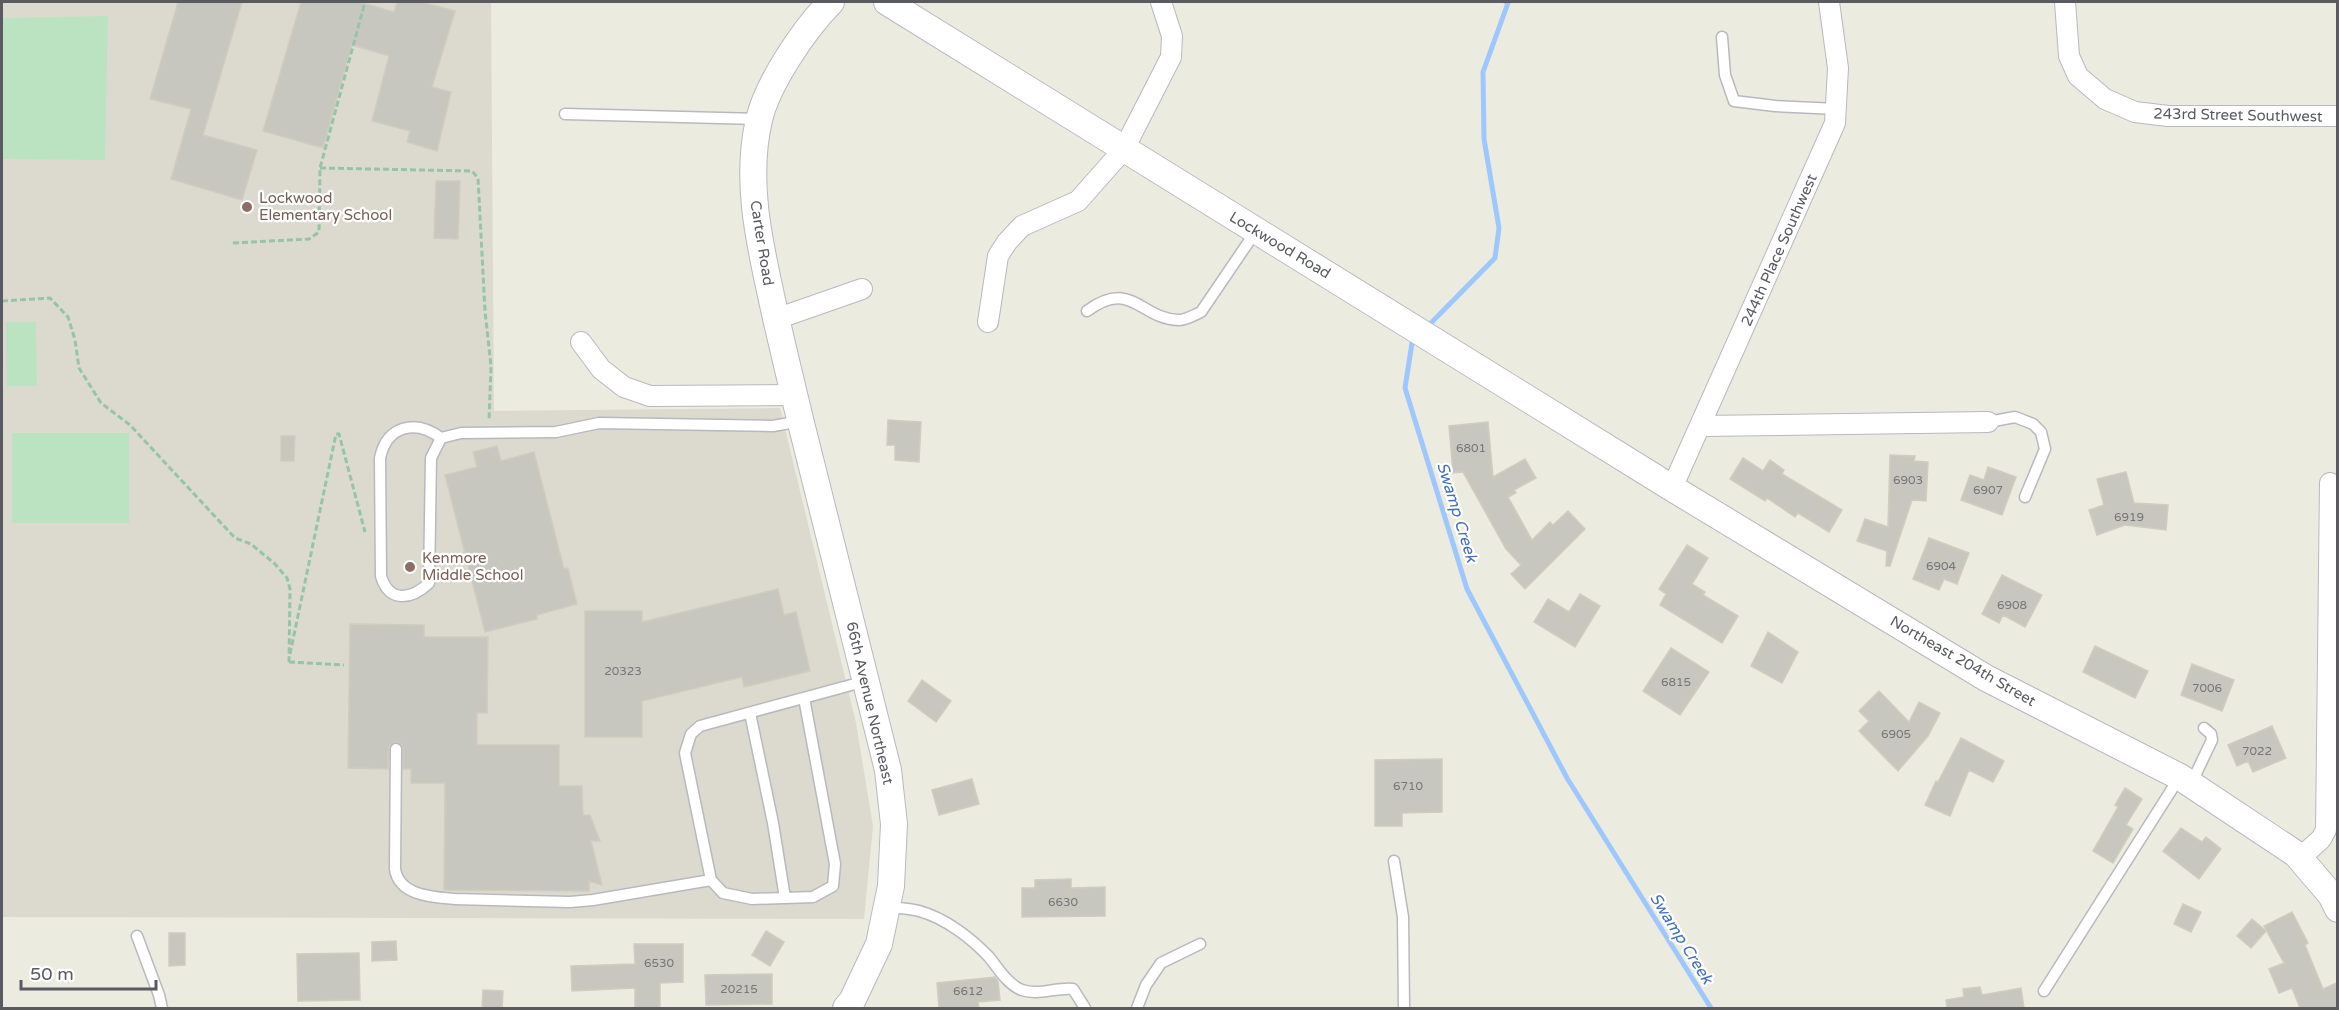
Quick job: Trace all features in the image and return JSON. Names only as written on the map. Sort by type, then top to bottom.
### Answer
[{"type":"street","name":"Carter Road","points":[[802,426],[759,242],[754,201],[754,158],[759,119],[776,78],[816,17],[831,2]]},
{"type":"street","name":"Lockwood Road","points":[[887,2],[1672,488]]},
{"type":"street","points":[[988,322],[998,256],[1007,242],[1022,226],[1078,201],[1124,150],[1171,57],[1172,36],[1161,2]]},
{"type":"street","name":"244th Place Southwest","points":[[1672,488],[1702,426],[1835,123],[1838,69],[1829,2]]},
{"type":"street","name":"243rd Street Southwest","points":[[2065,2],[2069,56],[2078,76],[2105,99],[2135,112],[2168,116],[2337,116]]},
{"type":"street","points":[[776,319],[862,289]]},
{"type":"street","points":[[581,342],[601,369],[624,387],[650,396],[794,395]]},
{"type":"street","points":[[1702,426],[1988,422]]},
{"type":"street","name":"66th Avenue Northeast","points":[[802,426],[888,770],[894,824],[891,886],[879,944],[852,1001],[846,1008]]},
{"type":"street","points":[[2300,858],[2332,830],[2330,483]]},
{"type":"street","name":"Northeast 204th Street","points":[[1672,488],[1986,678],[2185,781],[2257,826],[2300,858],[2331,895],[2337,909]]},
{"type":"lane","points":[[1722,37],[1725,75],[1734,101],[1775,106],[1837,109]]},
{"type":"lane","points":[[565,114],[759,119]]},
{"type":"lane","points":[[1087,311],[1100,301],[1110,298],[1125,299],[1168,318],[1181,321],[1192,317],[1201,312],[1256,231]]},
{"type":"lane","points":[[1988,422],[2015,417],[2033,424],[2041,432],[2045,448],[2025,497]]},
{"type":"lane","points":[[441,438],[428,428],[407,429],[396,431],[383,445],[380,458],[381,576],[389,592],[396,596],[412,595],[429,582],[431,458],[441,438],[461,433],[556,432],[599,423],[802,426]]},
{"type":"lane","points":[[804,698],[835,864],[833,886],[813,897],[752,899],[723,893],[711,880],[685,753],[691,734],[700,726],[866,681]]},
{"type":"lane","points":[[750,713],[773,823],[785,898]]},
{"type":"lane","points":[[2044,991],[2212,740],[2211,734],[2204,728]]},
{"type":"lane","points":[[396,749],[395,869],[399,882],[406,889],[455,899],[570,902],[711,880]]},
{"type":"lane","points":[[1394,861],[1403,917],[1404,1008]]},
{"type":"lane","points":[[887,907],[917,910],[936,916],[968,938],[1006,978],[1021,990],[1042,992],[1060,988],[1073,989],[1086,1008]]},
{"type":"lane","points":[[137,936],[162,1008]]},
{"type":"lane","points":[[1137,1008],[1146,985],[1161,963],[1200,944]]},
{"type":"path","points":[[233,243],[309,239],[315,237],[319,232],[320,168],[365,2]]},
{"type":"path","points":[[320,168],[472,171],[478,178],[485,311],[491,366],[490,432]]},
{"type":"path","points":[[2,301],[50,298],[68,317],[75,339],[79,368],[101,403],[130,425],[234,538],[262,552],[287,578],[290,589],[289,662]]},
{"type":"path","points":[[289,662],[336,434],[339,434],[370,548],[380,549]]},
{"type":"path","points":[[289,662],[344,665]]},
{"type":"shaded area","name":"Kenmore Middle School","points":[[2,2],[491,2],[494,411],[780,408],[856,723],[873,826],[864,919],[2,917]]},
{"type":"green space","points":[[108,16],[105,160],[2,159],[2,18]]},
{"type":"green space","points":[[6,322],[36,322],[37,386],[7,386]]},
{"type":"green space","points":[[12,433],[129,433],[129,523],[12,523]]},
{"type":"building","points":[[178,2],[242,2],[203,135],[257,150],[242,200],[171,179],[191,109],[150,99]]},
{"type":"building","points":[[301,2],[360,2],[394,12],[397,2],[422,2],[455,11],[432,87],[451,92],[437,151],[407,142],[410,131],[372,121],[389,56],[352,45],[323,148],[263,131]]},
{"type":"building","points":[[436,181],[460,181],[458,239],[434,238]]},
{"type":"building","points":[[888,420],[921,422],[919,462],[895,460],[895,445],[887,445]]},
{"type":"building","points":[[1488,422],[1493,477],[1525,459],[1536,478],[1514,490],[1516,493],[1508,497],[1532,540],[1550,522],[1553,525],[1568,511],[1585,529],[1525,589],[1511,574],[1521,565],[1506,549],[1463,472],[1453,473],[1449,426]]},
{"type":"building","points":[[281,436],[295,436],[294,461],[281,461]]},
{"type":"building","points":[[497,446],[501,461],[534,452],[564,569],[568,568],[577,604],[537,615],[537,619],[485,632],[445,475],[477,467],[473,452]]},
{"type":"building","points":[[1890,455],[1915,456],[1914,461],[1928,462],[1926,501],[1912,500],[1890,566],[1886,566],[1887,551],[1857,541],[1865,519],[1888,527]]},
{"type":"building","points":[[1743,458],[1763,471],[1770,460],[1784,470],[1782,474],[1842,510],[1829,532],[1798,513],[1795,517],[1767,498],[1765,501],[1730,479]]},
{"type":"building","points":[[1988,467],[2016,477],[2002,515],[1961,500],[1970,475],[1984,480]]},
{"type":"building","points":[[2126,472],[2134,503],[2168,505],[2166,530],[2125,525],[2097,535],[2089,510],[2104,505],[2097,479]]},
{"type":"building","points":[[1929,538],[1969,553],[1957,584],[1944,579],[1939,590],[1913,579]]},
{"type":"building","points":[[1687,545],[1708,558],[1692,584],[1705,592],[1703,595],[1738,616],[1722,643],[1660,605],[1666,594],[1659,589]]},
{"type":"building","points":[[2002,575],[2042,595],[2025,627],[2003,615],[1999,623],[1982,614]]},
{"type":"building","points":[[778,589],[784,615],[796,612],[810,671],[744,687],[742,677],[642,701],[642,737],[585,737],[585,611],[642,611],[642,622]]},
{"type":"building","points":[[1580,594],[1600,606],[1575,647],[1534,622],[1548,599],[1569,612]]},
{"type":"building","points":[[350,624],[424,625],[424,637],[488,637],[487,713],[477,713],[477,745],[559,745],[559,786],[582,786],[583,815],[590,815],[600,841],[591,841],[602,885],[589,881],[589,891],[444,890],[445,783],[411,783],[411,769],[403,769],[403,748],[397,742],[389,746],[388,769],[348,768]]},
{"type":"building","points":[[1768,632],[1798,652],[1782,683],[1751,666]]},
{"type":"building","points":[[2095,646],[2148,671],[2135,698],[2083,672]]},
{"type":"building","points":[[1671,648],[1709,672],[1680,715],[1643,691]]},
{"type":"building","points":[[2192,664],[2234,680],[2222,711],[2181,695]]},
{"type":"building","points":[[922,680],[951,701],[936,722],[908,701]]},
{"type":"building","points":[[1879,691],[1909,722],[1919,702],[1940,713],[1928,736],[1898,771],[1859,731],[1869,721],[1859,711]]},
{"type":"building","points":[[2272,726],[2286,758],[2253,772],[2248,761],[2237,766],[2228,745]]},
{"type":"building","points":[[1961,738],[2004,761],[1993,782],[1969,770],[1950,816],[1925,805]]},
{"type":"building","points":[[1442,759],[1442,812],[1402,813],[1402,826],[1375,826],[1375,760]]},
{"type":"building","points":[[972,779],[979,804],[939,815],[932,790]]},
{"type":"building","points":[[2125,788],[2142,799],[2126,825],[2133,829],[2113,863],[2093,851],[2118,807],[2115,805]]},
{"type":"building","points":[[2181,828],[2202,842],[2206,837],[2221,849],[2199,879],[2163,851]]},
{"type":"building","points":[[1071,879],[1071,888],[1105,887],[1105,916],[1022,917],[1022,888],[1035,888],[1035,880]]},
{"type":"building","points":[[2183,904],[2201,912],[2191,932],[2174,924]]},
{"type":"building","points":[[2292,912],[2308,943],[2305,945],[2323,989],[2337,983],[2337,1008],[2300,1008],[2292,988],[2279,993],[2269,969],[2284,963],[2264,926]]},
{"type":"building","points":[[2252,919],[2266,931],[2251,948],[2237,936]]},
{"type":"building","points":[[766,931],[784,942],[770,966],[752,955]]},
{"type":"building","points":[[169,933],[185,933],[185,965],[169,966]]},
{"type":"building","points":[[396,941],[397,960],[372,961],[372,942]]},
{"type":"building","points":[[634,944],[683,944],[683,982],[660,983],[660,1008],[635,1008],[635,988],[572,991],[571,966],[635,964]]},
{"type":"building","points":[[359,953],[360,1000],[298,1001],[297,954]]},
{"type":"building","points":[[772,974],[772,1004],[706,1005],[705,975]]},
{"type":"building","points":[[995,977],[998,981],[1000,1000],[978,1002],[979,1008],[939,1008],[937,983]]},
{"type":"building","points":[[1980,987],[1982,995],[2021,988],[2024,1008],[1947,1008],[1946,1000],[1964,997],[1963,989]]},
{"type":"building","points":[[483,990],[503,991],[502,1008],[482,1008]]},
{"type":"waterway","name":"Swamp Creek","points":[[1426,328],[1495,258],[1499,228],[1484,139],[1483,72],[1508,3],[1506,2]]},
{"type":"waterway","name":"Swamp Creek","points":[[1416,339],[1412,343],[1405,388],[1467,589],[1567,778],[1711,1008]]},
{"type":"place","name":"Lockwood Elementary School","points":[[247,207]]},
{"type":"place","name":"Kenmore Middle School","points":[[410,567]]}]
